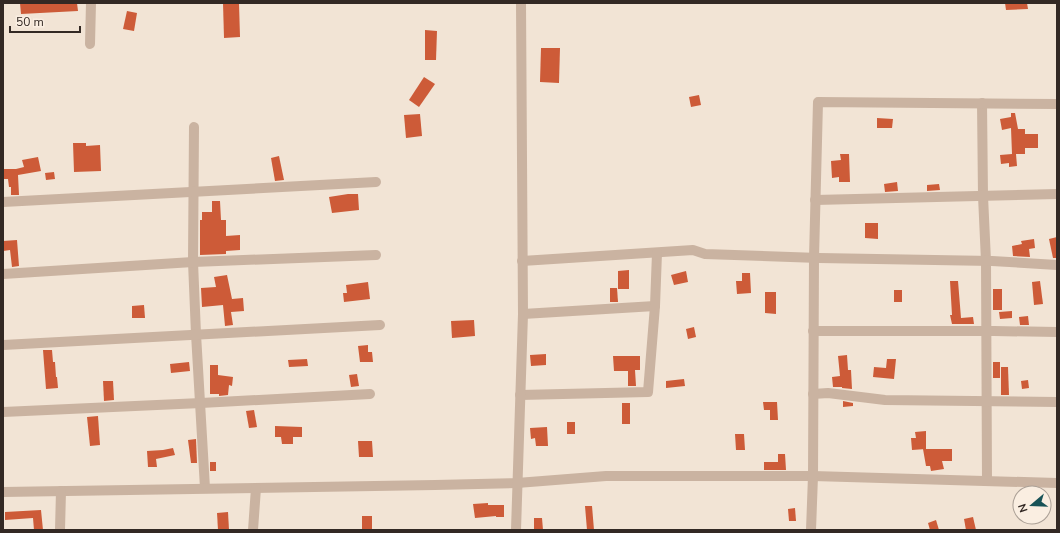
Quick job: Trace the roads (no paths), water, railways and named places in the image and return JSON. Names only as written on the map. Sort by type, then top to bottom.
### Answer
[{"type":"street","points":[[90,44],[91,3]]},
{"type":"street","points":[[516,530],[523,314],[520,3]]},
{"type":"street","points":[[811,530],[813,476],[814,258],[818,102],[1057,104]]},
{"type":"street","points":[[982,103],[983,196],[986,261],[987,481]]},
{"type":"street","points":[[194,127],[194,262],[196,334],[205,488]]},
{"type":"street","points":[[3,202],[376,182]]},
{"type":"street","points":[[815,200],[1057,194]]},
{"type":"street","points":[[522,261],[693,250],[705,254],[814,258],[986,261],[1057,265]]},
{"type":"street","points":[[520,395],[648,392],[657,253]]},
{"type":"street","points":[[3,274],[194,262],[376,255]]},
{"type":"street","points":[[523,314],[654,306]]},
{"type":"street","points":[[3,345],[380,325]]},
{"type":"street","points":[[813,331],[1057,332]]},
{"type":"street","points":[[813,394],[828,393],[885,400],[1057,402]]},
{"type":"street","points":[[3,412],[370,394]]},
{"type":"street","points":[[3,492],[517,483],[606,476],[813,476],[1057,483]]},
{"type":"street","points":[[253,530],[256,488]]},
{"type":"street","points":[[60,530],[61,490]]}]
